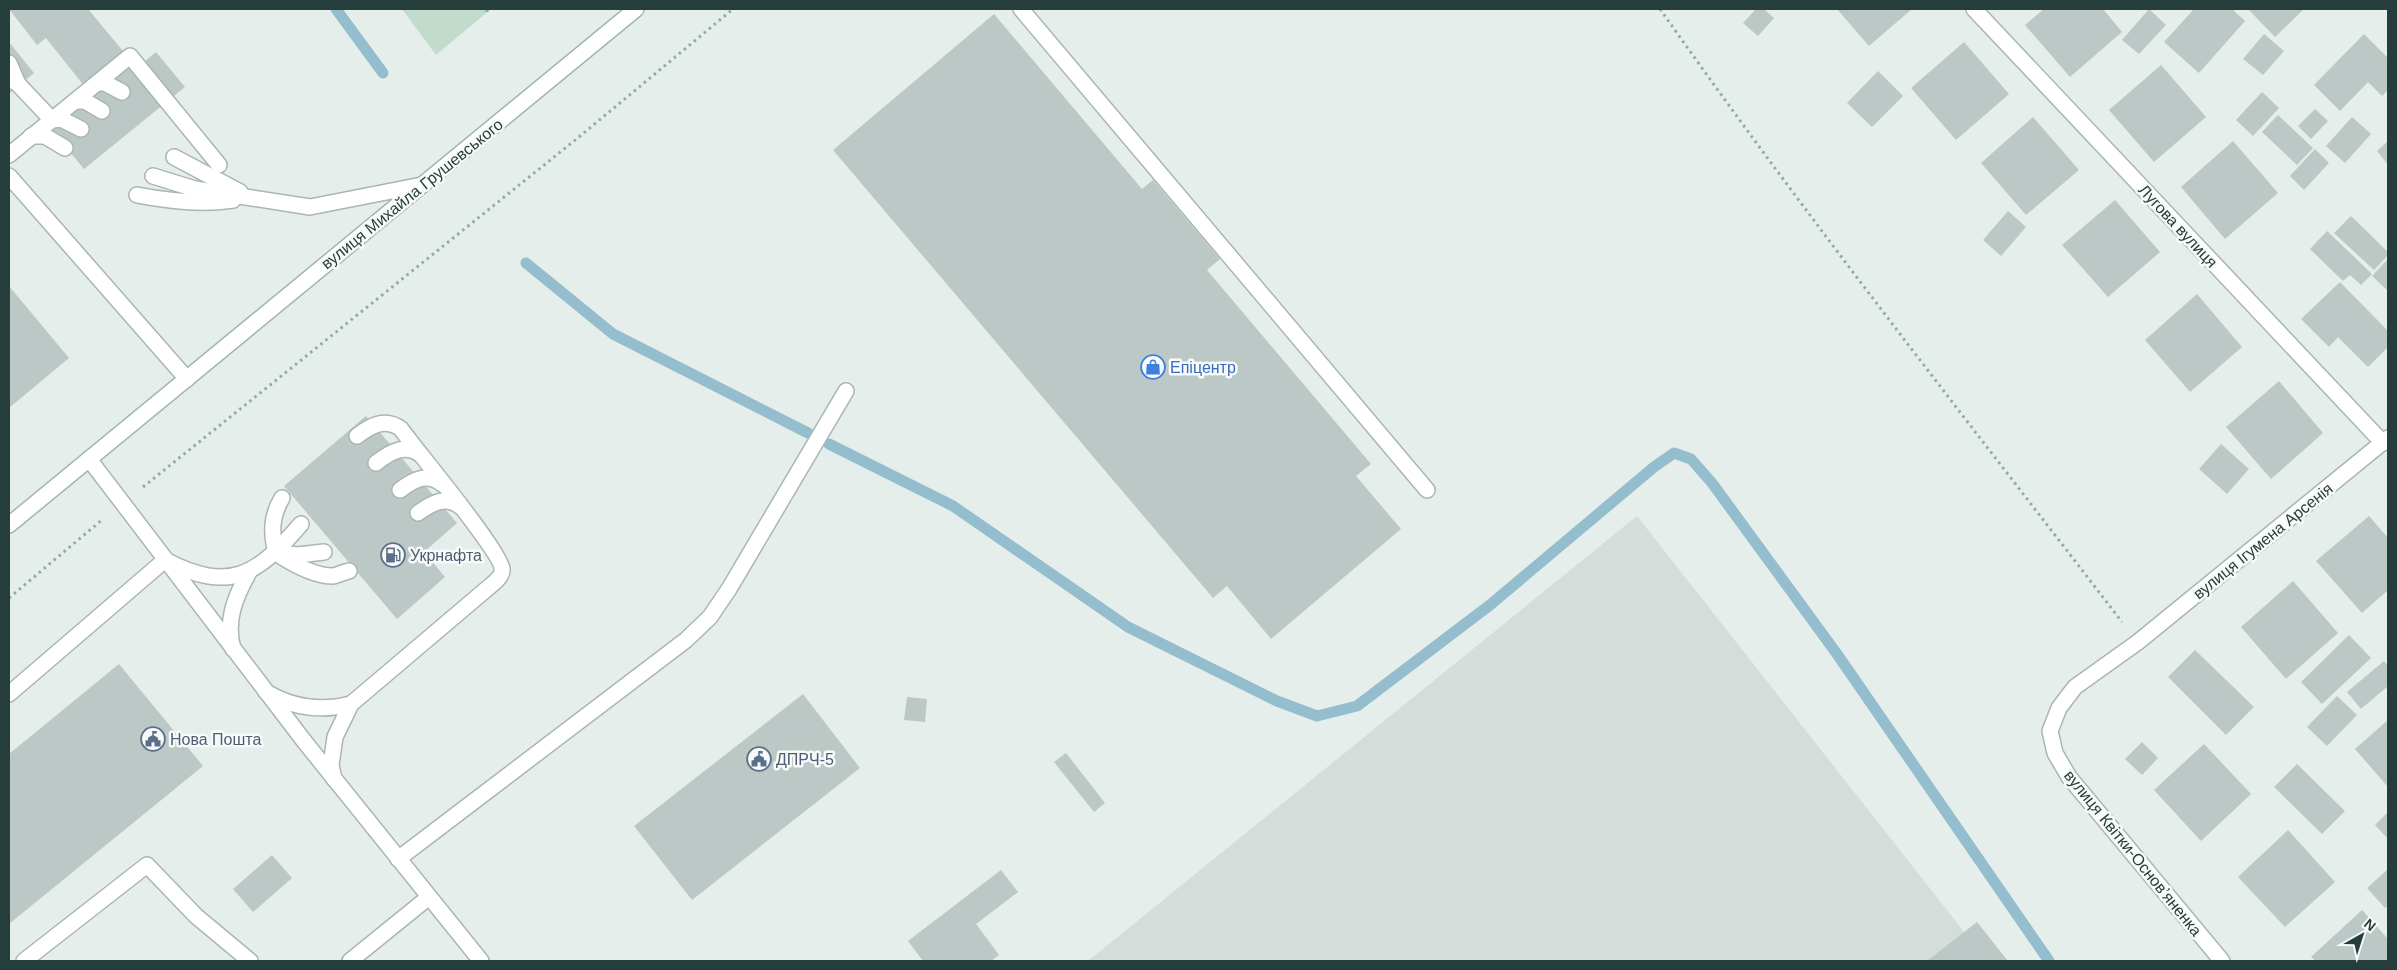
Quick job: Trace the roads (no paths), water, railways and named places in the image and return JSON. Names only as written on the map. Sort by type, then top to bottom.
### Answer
[{"type":"street","name":"вулиця Михайла Грушевського","points":[[9,525],[636,9]]},
{"type":"street","points":[[1022,9],[1428,490]]},
{"type":"street","name":"Лугова вулиця","points":[[1974,9],[2386,440]]},
{"type":"street","points":[[9,155],[130,56],[219,165],[250,197]]},
{"type":"street","points":[[9,63],[13,82],[52,120]]},
{"type":"street","points":[[97,82],[106,83],[122,92]]},
{"type":"street","points":[[75,101],[85,101],[102,111]]},
{"type":"street","points":[[52,120],[61,118],[81,129]]},
{"type":"street","points":[[31,136],[46,136],[65,148]]},
{"type":"street","points":[[190,140],[219,165]]},
{"type":"street","points":[[174,157],[250,197]]},
{"type":"street","points":[[9,176],[187,379]]},
{"type":"street","points":[[153,176],[195,189],[310,207],[422,185]]},
{"type":"street","points":[[137,195],[161,200],[209,202],[250,197]]},
{"type":"street","points":[[398,859],[686,640],[710,617],[742,568],[846,391]]},
{"type":"street","points":[[334,779],[331,765],[335,737],[351,704],[490,588],[502,573],[498,557],[400,429],[390,424],[374,424],[357,436]]},
{"type":"street","name":"вулиця Ігумена Арсенія","points":[[2075,687],[2138,642],[2386,440]]},
{"type":"street","points":[[376,462],[400,449],[410,450],[420,455]]},
{"type":"street","points":[[89,459],[266,692],[481,961]]},
{"type":"street","points":[[400,490],[412,481],[422,478],[432,478],[442,484]]},
{"type":"street","points":[[282,498],[276,508],[271,534],[276,553],[288,561],[318,573],[334,576],[349,570]]},
{"type":"street","points":[[418,513],[434,502],[440,501],[453,503],[461,508]]},
{"type":"street","points":[[165,560],[199,575],[230,577],[249,572],[276,553],[301,524]]},
{"type":"street","points":[[276,553],[298,555],[324,552]]},
{"type":"street","points":[[9,694],[165,560]]},
{"type":"street","points":[[234,650],[229,633],[233,604],[249,572]]},
{"type":"street","name":"вулиця Квітки-Основʼяненка","points":[[2075,687],[2058,708],[2050,731],[2055,753],[2069,777],[2222,961]]},
{"type":"street","points":[[266,692],[301,707],[332,709],[351,704]]},
{"type":"street","points":[[24,961],[147,865],[196,916],[250,961]]},
{"type":"street","points":[[350,961],[430,897]]},
{"type":"waterway","points":[[336,9],[383,73]]},
{"type":"waterway","points":[[526,263],[613,334],[808,433]]},
{"type":"waterway","points":[[829,444],[953,506],[1128,627],[1277,701],[1317,716],[1357,706],[1490,605],[1654,467],[1674,453],[1691,459],[1712,483],[1837,654],[2049,961]]},
{"type":"place","name":"Епіцентр","points":[[1153,367]]},
{"type":"place","name":"Укрнафта","points":[[393,555]]},
{"type":"place","name":"Нова Пошта","points":[[153,739]]},
{"type":"place","name":"ДПРЧ-5","points":[[759,759]]}]
